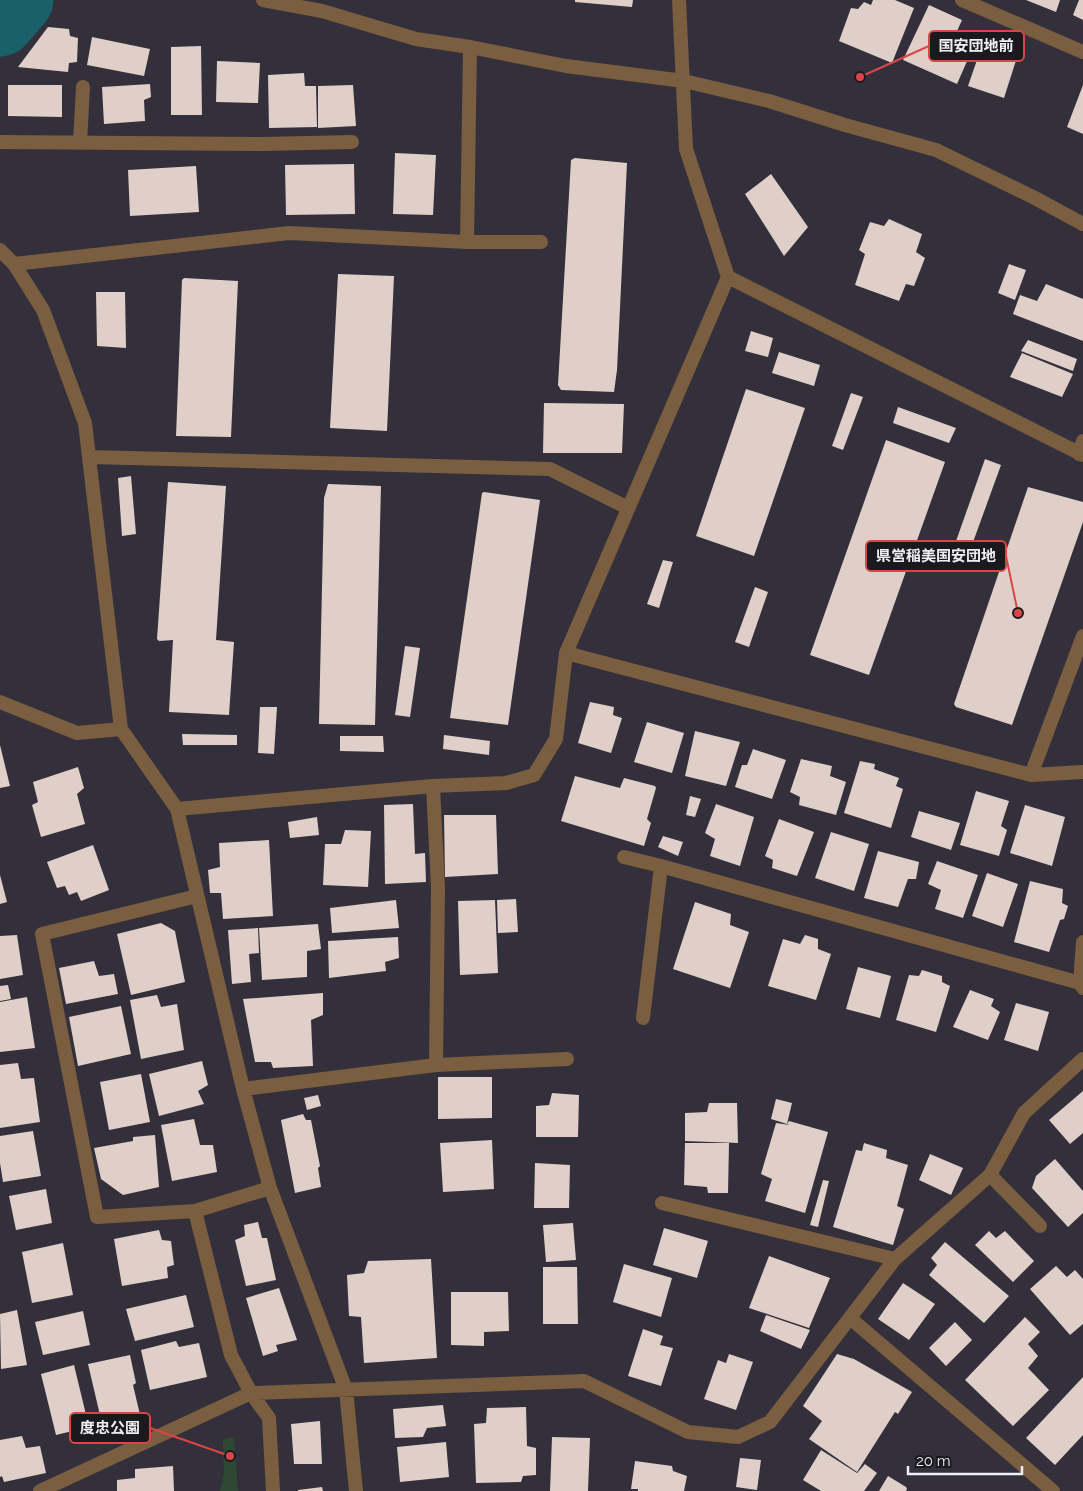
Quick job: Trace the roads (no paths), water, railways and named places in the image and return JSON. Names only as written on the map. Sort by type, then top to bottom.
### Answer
[{"type":"street","points":[[264,0],[322,11],[416,39],[470,47],[566,66],[684,81],[769,101],[845,125],[936,150],[1033,197],[1083,224]]},
{"type":"street","points":[[177,809],[434,786],[506,783],[534,775],[556,739],[566,653],[728,277],[686,149],[679,0]]},
{"type":"street","points":[[962,0],[1083,52]]},
{"type":"street","points":[[468,242],[470,47]]},
{"type":"street","points":[[80,143],[83,88]]},
{"type":"street","points":[[0,142],[263,144],[352,142]]},
{"type":"street","points":[[14,264],[289,234],[468,242],[541,242]]},
{"type":"street","points":[[0,250],[14,264],[43,310],[85,423],[121,729],[177,809],[243,1089],[270,1188],[346,1390],[356,1491]]},
{"type":"street","points":[[728,277],[1082,450]]},
{"type":"street","points":[[90,457],[550,469],[628,508]]},
{"type":"street","points":[[1031,775],[1083,636]]},
{"type":"street","points":[[566,653],[1031,775],[1083,772]]},
{"type":"street","points":[[0,702],[77,734],[121,729]]},
{"type":"street","points":[[434,786],[438,888],[436,1065]]},
{"type":"street","points":[[624,857],[662,866],[1082,986],[1083,942]]},
{"type":"street","points":[[643,1018],[662,866]]},
{"type":"street","points":[[197,896],[42,934],[97,1217],[195,1211],[270,1188]]},
{"type":"street","points":[[243,1089],[436,1065],[567,1059]]},
{"type":"street","points":[[40,1491],[251,1393],[584,1382],[688,1432],[738,1437],[770,1422],[895,1260],[990,1175],[1024,1113],[1083,1059]]},
{"type":"street","points":[[990,1175],[1040,1226]]},
{"type":"street","points":[[662,1203],[895,1260]]},
{"type":"street","points":[[195,1211],[231,1354],[251,1393],[269,1418],[273,1491]]},
{"type":"street","points":[[850,1318],[1053,1491]]},
{"type":"waterway","points":[[0,22],[19,0]]},
{"type":"place","name":"国安団地前","points":[[860,77]]},
{"type":"place","name":"県営稲美国安団地","points":[[1018,613]]},
{"type":"place","name":"度忠公園","points":[[230,1456]]}]
